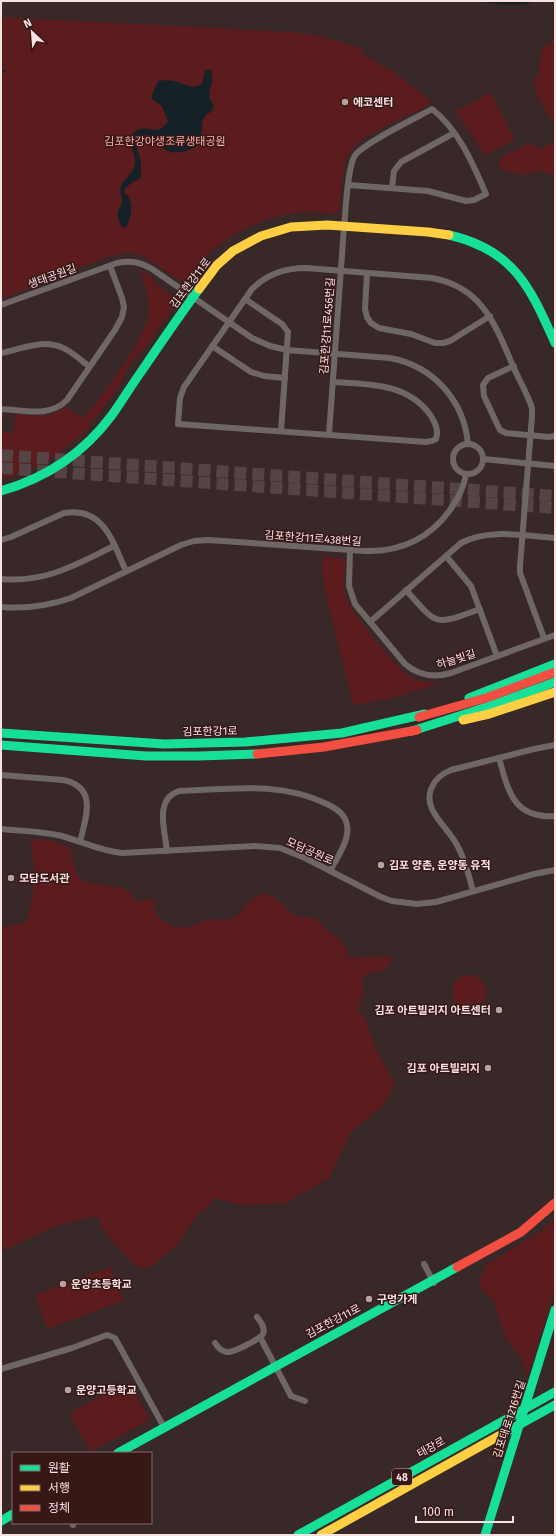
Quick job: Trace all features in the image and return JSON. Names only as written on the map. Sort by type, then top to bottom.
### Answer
[{"type":"main road","name":"김포한강11로","points":[[1,491],[22,484],[52,469],[71,457],[95,435],[112,414],[193,298],[223,259],[239,247],[260,236],[278,230],[299,226],[344,227],[450,236],[486,248],[508,264],[521,278],[533,294],[555,337]]},
{"type":"main road","name":"김포한강11로","points":[[546,321],[555,344]]},
{"type":"main road","points":[[419,717],[555,664]]},
{"type":"main road","points":[[419,717],[486,698],[555,672]]},
{"type":"main road","points":[[412,732],[490,706],[555,682]]},
{"type":"main road","points":[[1,745],[167,756],[215,756],[319,749],[412,732],[489,714],[555,692]]},
{"type":"main road","name":"김포한강1로","points":[[1,733],[122,742],[215,744],[320,736],[365,729],[419,717]]},
{"type":"main road","name":"김포한강11로","points":[[434,1282],[521,1232],[555,1203]]},
{"type":"main road","name":"김포한강11로","points":[[120,1452],[523,1234],[555,1208]]},
{"type":"main road","name":"김포대로1216번길","points":[[485,1535],[555,1310]]},
{"type":"main road","name":"태장로","points":[[298,1535],[555,1392]]},
{"type":"main road","name":"48","points":[[321,1535],[555,1405]]},
{"type":"main road","name":"김포한강11로","points":[[125,1452],[164,1428]]},
{"type":"main road","points":[[1,1523],[12,1516]]},
{"type":"street","name":"김포한강11로456번길","points":[[333,382],[380,385],[403,392],[416,400],[427,411],[434,421],[437,434],[436,439],[429,442],[329,434],[344,227],[352,161],[354,156],[359,150],[432,109],[454,132]]},
{"type":"street","points":[[349,185],[392,187],[428,191],[466,201],[474,200],[486,194],[468,156],[454,132],[402,162],[394,172],[392,187]]},
{"type":"street","name":"생태공원길","points":[[1,305],[127,261],[142,263],[193,298]]},
{"type":"street","points":[[1,409],[45,412],[55,409],[67,400],[115,330],[123,312],[121,293],[110,266]]},
{"type":"street","points":[[329,434],[178,424],[182,391],[245,299],[260,282],[276,272],[299,268],[341,271]]},
{"type":"street","name":"김포한강11로456번길","points":[[341,271],[425,277],[444,280],[471,294],[481,304],[499,332],[532,408],[528,464]]},
{"type":"street","points":[[368,273],[366,313],[369,320],[379,328],[399,330],[431,342],[443,344],[490,316]]},
{"type":"street","points":[[193,298],[258,342],[274,348],[390,358],[413,364],[428,373],[443,386],[457,405],[466,426],[468,444]]},
{"type":"street","points":[[245,299],[285,326],[288,336],[281,431]]},
{"type":"street","points":[[1,353],[39,344],[50,344],[59,346],[89,366]]},
{"type":"street","points":[[212,346],[255,374],[285,378]]},
{"type":"street","points":[[514,366],[488,378],[483,385],[483,392],[500,430],[506,433],[530,436],[555,436]]},
{"type":"street","points":[[468,444],[475,445],[479,448],[483,459],[480,467],[476,471],[466,474],[458,470],[453,463],[456,450],[460,446],[468,444]]},
{"type":"street","points":[[483,459],[555,466]]},
{"type":"street","points":[[528,464],[520,573],[544,638]]},
{"type":"street","name":"김포한강11로438번길","points":[[1,607],[30,608],[58,602],[181,545],[201,540],[350,550],[385,551],[406,546],[424,537],[436,526],[454,505],[462,492],[466,474]]},
{"type":"street","points":[[1,540],[19,534],[59,514],[76,512],[91,516],[101,523],[108,532],[126,571]]},
{"type":"street","points":[[370,622],[461,543],[474,536],[498,534],[555,538]]},
{"type":"street","points":[[1,579],[30,579],[49,575],[114,546]]},
{"type":"street","name":"하늘빛길","points":[[350,550],[348,576],[351,595],[355,604],[405,664],[410,669],[423,675],[441,676],[555,635]]},
{"type":"street","points":[[446,556],[471,586],[497,656]]},
{"type":"street","points":[[406,590],[431,618],[438,620],[451,620],[480,609]]},
{"type":"street","points":[[473,892],[458,847],[447,828],[432,811],[430,792],[436,780],[445,773],[499,758],[555,745]]},
{"type":"street","points":[[499,758],[508,791],[515,801],[530,812],[555,816]]},
{"type":"street","points":[[1,775],[63,780],[77,785],[86,798],[88,805],[80,842]]},
{"type":"street","points":[[167,851],[163,808],[167,798],[173,793],[179,791],[258,788],[282,790],[322,802],[342,814],[348,826],[348,834],[330,871]]},
{"type":"street","name":"모담공원로","points":[[1,829],[50,834],[111,852],[270,846],[289,851],[381,897],[402,903],[417,904],[436,902],[534,874],[555,870]]},
{"type":"street","points":[[424,1264],[434,1282]]},
{"type":"street","points":[[215,1343],[218,1348],[232,1352],[260,1337],[264,1328],[257,1316]]},
{"type":"street","points":[[1,1369],[72,1348],[107,1335],[115,1338],[164,1428]]},
{"type":"street","points":[[260,1337],[291,1396],[305,1401]]},
{"type":"green space","name":"김포한강야생조류생태공원","points":[[1,17],[290,32],[316,35],[364,49],[362,55],[397,75],[430,100],[428,106],[372,133],[353,148],[346,160],[342,180],[339,212],[335,214],[316,212],[291,213],[265,220],[239,232],[217,247],[207,256],[189,281],[183,282],[141,255],[129,253],[114,255],[1,299]]},
{"type":"green space","points":[[555,40],[555,120],[552,120],[539,100],[534,84],[539,70],[543,48],[549,42]]},
{"type":"green space","points":[[491,93],[515,140],[484,155],[455,111]]},
{"type":"green space","points":[[555,142],[555,176],[542,171],[523,175],[499,169],[499,162],[502,157],[523,146],[529,144],[541,149]]},
{"type":"green space","points":[[140,269],[151,276],[156,284],[174,297],[176,304],[146,347],[128,367],[121,384],[83,434],[47,461],[24,472],[1,480],[1,432],[13,433],[15,414],[35,416],[48,415],[60,411],[66,407],[84,418],[112,381],[132,351],[147,322],[149,311],[145,284]]},
{"type":"green space","points":[[323,556],[345,559],[344,587],[349,604],[374,639],[395,663],[404,672],[415,679],[427,682],[444,682],[389,699],[353,705],[324,588],[322,569]]},
{"type":"green space","points":[[30,839],[50,840],[69,847],[77,874],[81,881],[122,888],[131,893],[134,902],[154,898],[157,916],[168,925],[188,927],[208,920],[226,920],[239,914],[254,897],[268,894],[276,898],[293,914],[313,918],[318,921],[343,944],[349,958],[391,957],[388,967],[382,971],[364,976],[362,981],[364,992],[358,1009],[364,1016],[376,1049],[394,1083],[385,1104],[351,1132],[329,1178],[286,1203],[239,1205],[216,1198],[196,1217],[178,1244],[148,1269],[139,1267],[130,1260],[106,1234],[97,1216],[59,1225],[1,1251],[1,927],[25,923],[28,919],[34,884],[34,862]]},
{"type":"green space","points":[[472,975],[481,980],[485,985],[485,999],[481,1004],[476,1008],[466,1009],[462,1008],[453,999],[452,989],[453,985],[462,976]]},
{"type":"green space","points":[[555,1218],[555,1288],[527,1378],[521,1358],[505,1337],[494,1301],[482,1290],[479,1282],[486,1265],[544,1229]]},
{"type":"green space","points":[[110,1267],[123,1301],[47,1329],[35,1295]]},
{"type":"green space","points":[[129,1382],[148,1417],[147,1421],[90,1452],[71,1417],[73,1411]]},
{"type":"shaded area","points":[[473,1],[536,1],[513,5]]},
{"type":"shaded area","points":[[205,70],[211,70],[212,80],[209,96],[214,105],[211,112],[203,119],[200,141],[197,146],[192,149],[183,152],[174,152],[168,151],[149,135],[140,136],[136,145],[141,162],[141,178],[130,184],[124,190],[125,194],[130,200],[131,212],[126,228],[121,226],[118,215],[122,204],[120,190],[125,180],[134,169],[135,165],[130,143],[131,136],[138,130],[146,128],[153,130],[161,129],[168,121],[162,106],[151,98],[158,81],[170,80],[188,86],[198,86],[202,84]]},
{"type":"tunnel","points":[[1,455],[555,496]]},
{"type":"tunnel","points":[[1,468],[555,508]]},
{"type":"traffic: fast","points":[[449,235],[489,250],[505,261],[528,288],[555,343]]},
{"type":"traffic: fast","points":[[1,491],[18,486],[49,471],[76,452],[101,429],[199,289]]},
{"type":"traffic: fast","points":[[469,698],[555,664]]},
{"type":"traffic: fast","points":[[412,731],[490,706],[555,682]]},
{"type":"traffic: fast","points":[[1,733],[164,744],[245,742],[342,733],[425,714]]},
{"type":"traffic: fast","points":[[1,745],[146,756],[257,754]]},
{"type":"traffic: fast","points":[[120,1452],[457,1267]]},
{"type":"traffic: fast","points":[[485,1535],[555,1310]]},
{"type":"traffic: fast","points":[[298,1535],[555,1392]]},
{"type":"traffic: fast","points":[[504,1433],[555,1405]]},
{"type":"traffic: fast","points":[[1,1521],[12,1515]]},
{"type":"traffic: slow","points":[[199,289],[217,265],[233,251],[261,236],[291,227],[327,225],[428,232],[449,235]]},
{"type":"traffic: slow","points":[[463,720],[489,714],[555,692]]},
{"type":"traffic: slow","points":[[321,1535],[504,1433]]},
{"type":"traffic: jam","points":[[419,717],[486,698],[555,672]]},
{"type":"traffic: jam","points":[[257,754],[324,747],[417,730]]},
{"type":"traffic: jam","points":[[457,1267],[521,1232],[555,1203]]},
{"type":"place","name":"에코센터","points":[[345,102]]},
{"type":"place","name":"김포 양촌, 운양동 유적","points":[[381,865]]},
{"type":"place","name":"모담도서관","points":[[11,878]]},
{"type":"place","name":"김포 아트빌리지 아트센터","points":[[499,1010]]},
{"type":"place","name":"김포 아트빌리지","points":[[488,1068]]},
{"type":"place","name":"운양초등학교","points":[[63,1284]]},
{"type":"place","name":"구멍가게","points":[[369,1299]]},
{"type":"place","name":"운양고등학교","points":[[68,1390]]}]
